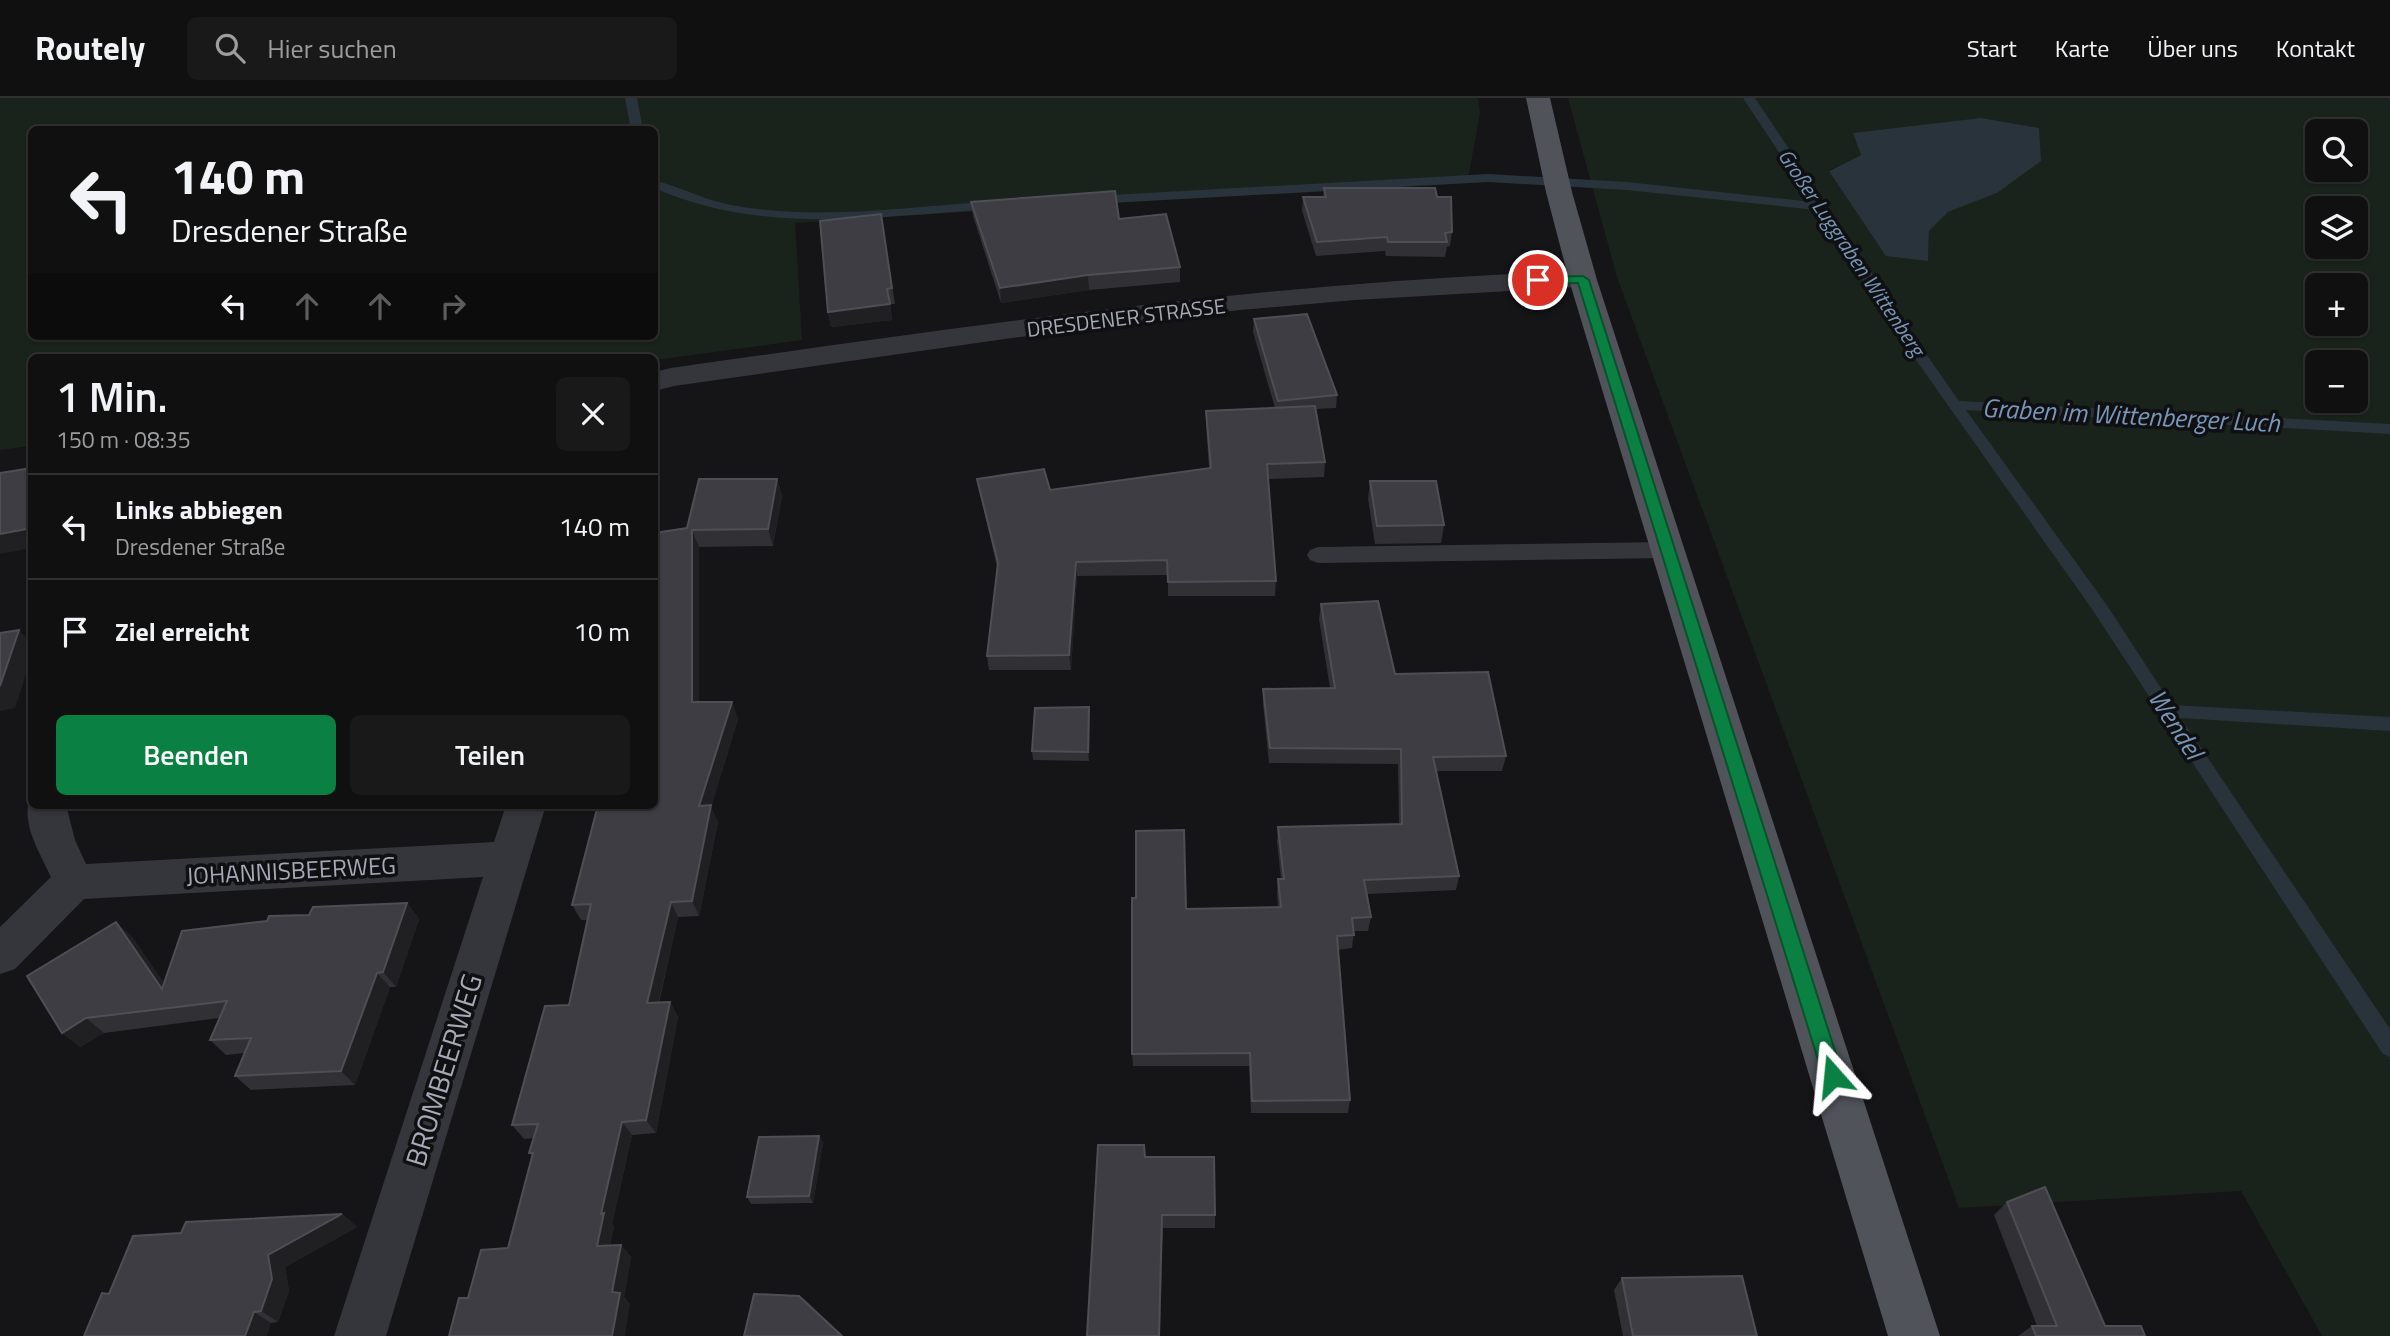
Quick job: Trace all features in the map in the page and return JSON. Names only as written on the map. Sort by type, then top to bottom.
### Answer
[{"type":"main road","points":[[1538,98],[1583,280],[1914,1336]]},
{"type":"street","name":"DRESDENER STRASSE","points":[[663,380],[1128,314],[1427,285],[1583,280]]},
{"type":"street","points":[[0,955],[74,882],[54,840],[47,809]]},
{"type":"street","name":"BROMBEERWEG","points":[[360,1336],[525,809]]},
{"type":"street","name":"JOHANNISBEERWEG","points":[[74,882],[509,858]]},
{"type":"lane","points":[[1318,555],[1667,550]]},
{"type":"shaded area","points":[[0,98],[1478,98],[1480,113],[1468,179],[795,223],[802,340],[658,360],[658,354],[28,354],[28,446],[0,450]]},
{"type":"shaded area","points":[[1568,98],[2390,98],[2390,1336],[2322,1336],[2241,1191],[1959,1208],[1617,277]],"holes":[[[1854,134],[1997,193],[1948,212],[1929,231],[1928,260],[1829,170],[1861,155]]]},
{"type":"shaded area","points":[[1981,118],[2039,128],[2041,161],[1997,193],[1948,212],[1929,231],[1928,261],[1886,256],[1829,171],[1861,155],[1853,133]]},
{"type":"building","points":[[1324,188],[1435,188],[1437,197],[1451,197],[1452,232],[1445,233],[1447,242],[1388,242],[1387,237],[1317,242],[1303,197],[1326,197]]},
{"type":"building","points":[[1115,191],[1119,219],[1166,214],[1180,267],[1088,275],[1000,288],[971,202]]},
{"type":"building","points":[[881,214],[892,288],[887,289],[890,304],[828,312],[820,221]]},
{"type":"building","points":[[1307,314],[1337,395],[1278,401],[1254,319]]},
{"type":"building","points":[[1315,406],[1325,462],[1267,464],[1276,581],[1168,582],[1167,560],[1076,562],[1069,655],[987,656],[998,563],[977,479],[1044,469],[1050,490],[1211,468],[1206,411]]},
{"type":"building","points":[[28,469],[28,529],[0,534],[0,473]]},
{"type":"building","points":[[699,479],[777,479],[768,529],[692,530],[692,702],[732,702],[699,806],[711,805],[692,901],[671,902],[647,1003],[670,1002],[646,1120],[622,1122],[601,1214],[604,1213],[597,1246],[621,1245],[612,1292],[620,1293],[612,1336],[449,1336],[459,1298],[468,1298],[481,1250],[508,1248],[538,1124],[512,1125],[545,1006],[569,1005],[591,904],[572,905],[597,809],[658,809],[658,532],[687,528]]},
{"type":"building","points":[[1370,481],[1436,481],[1444,525],[1377,526]]},
{"type":"building","points":[[1378,601],[1395,674],[1488,672],[1506,756],[1433,757],[1459,876],[1364,880],[1371,917],[1352,918],[1354,935],[1337,936],[1350,1100],[1252,1101],[1250,1053],[1132,1054],[1132,898],[1136,898],[1136,831],[1184,830],[1186,909],[1281,907],[1278,879],[1284,879],[1278,827],[1402,824],[1401,749],[1270,748],[1263,689],[1335,688],[1321,604]]},
{"type":"building","points":[[19,630],[0,686],[0,633]]},
{"type":"building","points":[[1089,707],[1088,752],[1032,751],[1035,708]]},
{"type":"building","points":[[407,903],[383,972],[377,973],[341,1071],[235,1076],[251,1038],[210,1040],[227,1001],[86,1018],[62,1033],[27,976],[116,922],[162,989],[182,931],[267,921],[269,916],[309,915],[313,907]]},
{"type":"building","points":[[819,1136],[809,1196],[747,1197],[759,1137]]},
{"type":"building","points":[[1098,1145],[1144,1145],[1145,1157],[1214,1157],[1215,1215],[1162,1215],[1159,1336],[1087,1336]]},
{"type":"building","points":[[2045,1187],[2105,1326],[2141,1326],[2145,1336],[2036,1336],[2032,1326],[2057,1326],[2007,1202]]},
{"type":"building","points":[[342,1214],[268,1255],[272,1279],[261,1311],[254,1312],[245,1336],[84,1336],[102,1293],[109,1294],[133,1236],[181,1233],[186,1222]]},
{"type":"building","points":[[1742,1276],[1757,1336],[1633,1336],[1622,1278]]},
{"type":"building","points":[[754,1294],[799,1296],[842,1336],[744,1336]]},
{"type":"waterway","points":[[631,98],[636,126]]},
{"type":"waterway","name":"Wendel","points":[[1749,98],[1911,343],[2100,608],[2390,1047]]},
{"type":"waterway","name":"Großer Luggraben Wittenberg","points":[[1093,200],[1488,178],[1627,186],[1821,207]]},
{"type":"waterway","points":[[658,185],[690,199],[731,209],[775,214],[867,214],[995,205]]},
{"type":"waterway","name":"Graben im Wittenberger Luch","points":[[1956,405],[2390,429]]},
{"type":"waterway","points":[[2168,711],[2390,724]]},
{"type":"route","points":[[1538,280],[1583,280],[1833,1076]]}]
